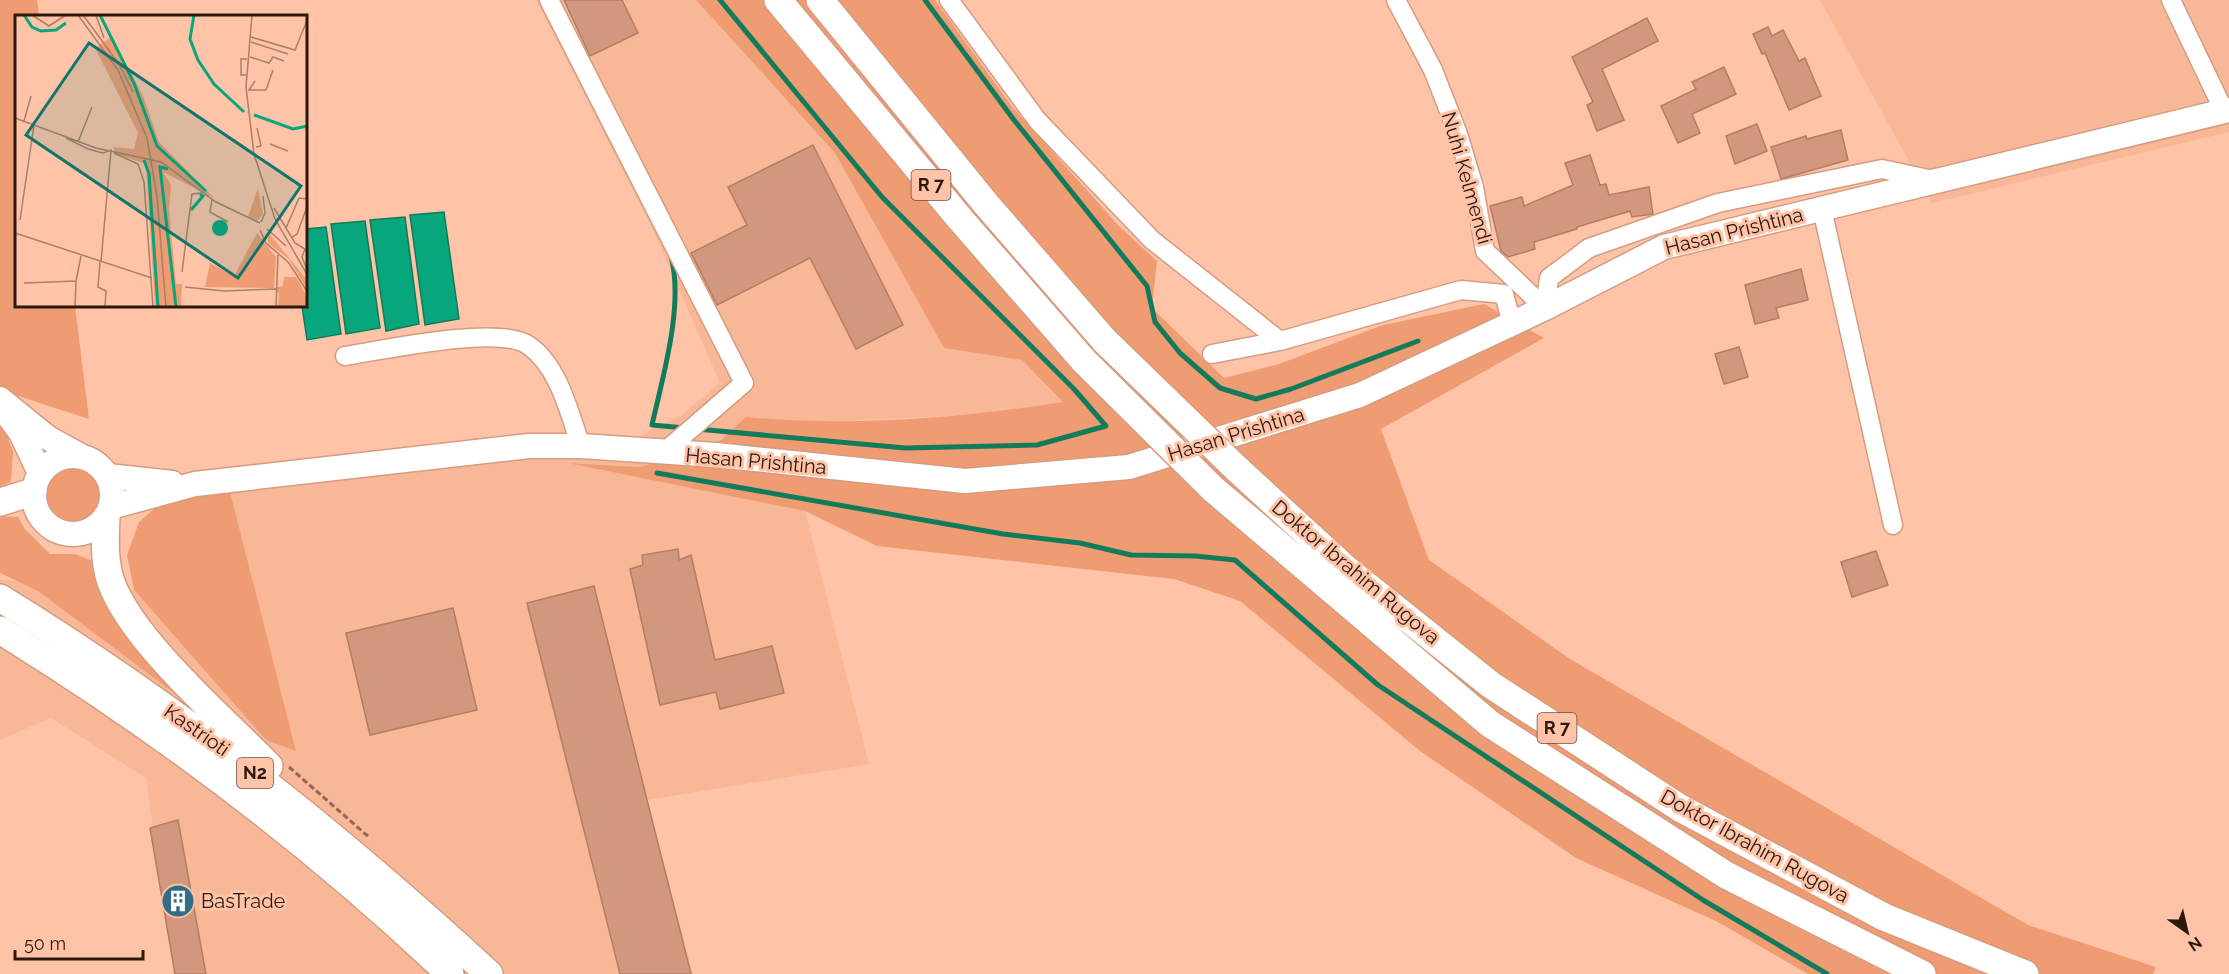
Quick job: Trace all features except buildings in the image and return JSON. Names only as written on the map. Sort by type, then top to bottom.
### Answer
[{"type":"highway","name":"Doktor Ibrahim Rugova","points":[[778,0],[961,220],[1084,361],[1213,489],[1490,723],[1726,875],[1922,974]]},
{"type":"highway","name":"Doktor Ibrahim Rugova","points":[[820,0],[986,204],[1105,341],[1237,469],[1346,569],[1491,685],[1680,808],[1884,917],[2025,974]]},
{"type":"highway","points":[[0,502],[37,483]]},
{"type":"highway","points":[[108,513],[108,571],[121,602],[135,624],[172,667],[363,846]]},
{"type":"highway","name":"Kastrioti","points":[[0,598],[96,659],[363,846],[489,974]]},
{"type":"highway","name":"N2","points":[[0,630],[82,681]]},
{"type":"highway","points":[[0,650],[82,681]]},
{"type":"highway","name":"Kastrioti","points":[[82,681],[266,814],[339,873],[450,974]]},
{"type":"main road","name":"Hasan Prishtina","points":[[108,476],[150,483],[195,484],[529,446],[581,446],[716,455],[965,481],[1129,467],[1360,395],[1545,308],[1664,247],[2227,111]]},
{"type":"main road","points":[[0,399],[48,438],[92,460],[108,476],[113,496],[108,513],[98,526],[76,535],[54,530],[38,514],[37,483],[21,433],[0,407]]},
{"type":"main road","points":[[37,483],[58,459],[81,456]]},
{"type":"main road","name":"Hasan Prishtina","points":[[108,513],[195,484]]},
{"type":"street","points":[[549,0],[744,383],[663,453]]},
{"type":"street","points":[[949,0],[1036,120],[1152,240],[1280,341]]},
{"type":"street","name":"Nuhi Kelmendi","points":[[1396,0],[1433,70],[1458,134],[1474,187],[1485,251],[1545,308]]},
{"type":"street","points":[[2171,0],[2227,111]]},
{"type":"street","points":[[1545,308],[1549,278],[1589,248],[1718,203],[1882,169],[1938,181]]},
{"type":"street","points":[[1822,209],[1893,525]]},
{"type":"street","points":[[1212,354],[1280,341],[1461,290],[1504,294],[1512,324]]},
{"type":"street","points":[[345,356],[441,341],[495,337],[527,344],[547,364],[562,395],[581,446]]},
{"type":"path","points":[[288,766],[363,846]]},
{"type":"shaded area","points":[[0,0],[37,0],[39,15],[15,15],[15,308],[75,308],[89,419],[0,390]]},
{"type":"shaded area","points":[[536,0],[696,0],[835,153],[944,348],[1022,360],[1064,402],[982,414],[884,419],[800,422],[746,417],[720,441],[640,467],[574,463],[805,511],[869,764],[647,800],[693,974],[174,974],[146,778],[51,718],[0,740],[0,580],[134,590],[266,740],[296,750],[222,468],[561,433],[640,436],[683,414],[720,383],[652,228]]},
{"type":"shaded area","points":[[696,0],[935,0],[1013,108],[1119,226],[1157,261],[1152,308],[1224,378],[1279,364],[1383,325],[1484,304],[1544,338],[1381,429],[1429,560],[1570,659],[2028,925],[2156,967],[2153,974],[1808,974],[1718,922],[1576,858],[1420,751],[1240,601],[1174,579],[877,546],[805,511],[568,463],[640,467],[720,441],[746,417],[865,421],[945,416],[1063,402],[1022,360],[944,348],[835,153]]},
{"type":"shaded area","points":[[1820,0],[2229,0],[2229,132],[1932,203]]},
{"type":"shaded area","points":[[444,212],[459,319],[425,325],[410,215]]},
{"type":"shaded area","points":[[405,217],[419,324],[386,331],[370,220]]},
{"type":"shaded area","points":[[365,221],[380,328],[346,334],[331,224]]},
{"type":"shaded area","points":[[326,227],[341,334],[307,340],[302,308],[308,308],[308,229]]},
{"type":"shaded area","points":[[0,419],[13,451],[11,482],[0,486]]},
{"type":"shaded area","points":[[68,465],[80,465],[96,473],[102,483],[104,495],[102,507],[96,517],[80,525],[68,525],[52,517],[44,501],[44,489],[52,473]]},
{"type":"shaded area","points":[[229,488],[296,751],[266,740],[134,590],[127,555],[139,522],[169,496]]},
{"type":"shaded area","points":[[0,516],[18,517],[25,529],[50,554],[75,554],[98,563],[209,719],[38,591],[0,573]]},
{"type":"waterway","points":[[697,429],[905,448],[1037,445],[1106,426],[1074,389],[882,197],[720,0]]},
{"type":"waterway","points":[[925,0],[1014,120],[1147,286],[1155,322],[1180,353],[1220,388],[1256,399],[1291,389],[1418,341]]},
{"type":"waterway","points":[[671,256],[674,275],[674,318],[652,425],[685,428]]},
{"type":"waterway","points":[[657,473],[1003,534],[1080,543],[1131,555],[1195,556],[1235,560],[1378,685],[1703,900],[1827,974]]},
{"type":"place","name":"BasTrade","points":[[178,901]]}]
